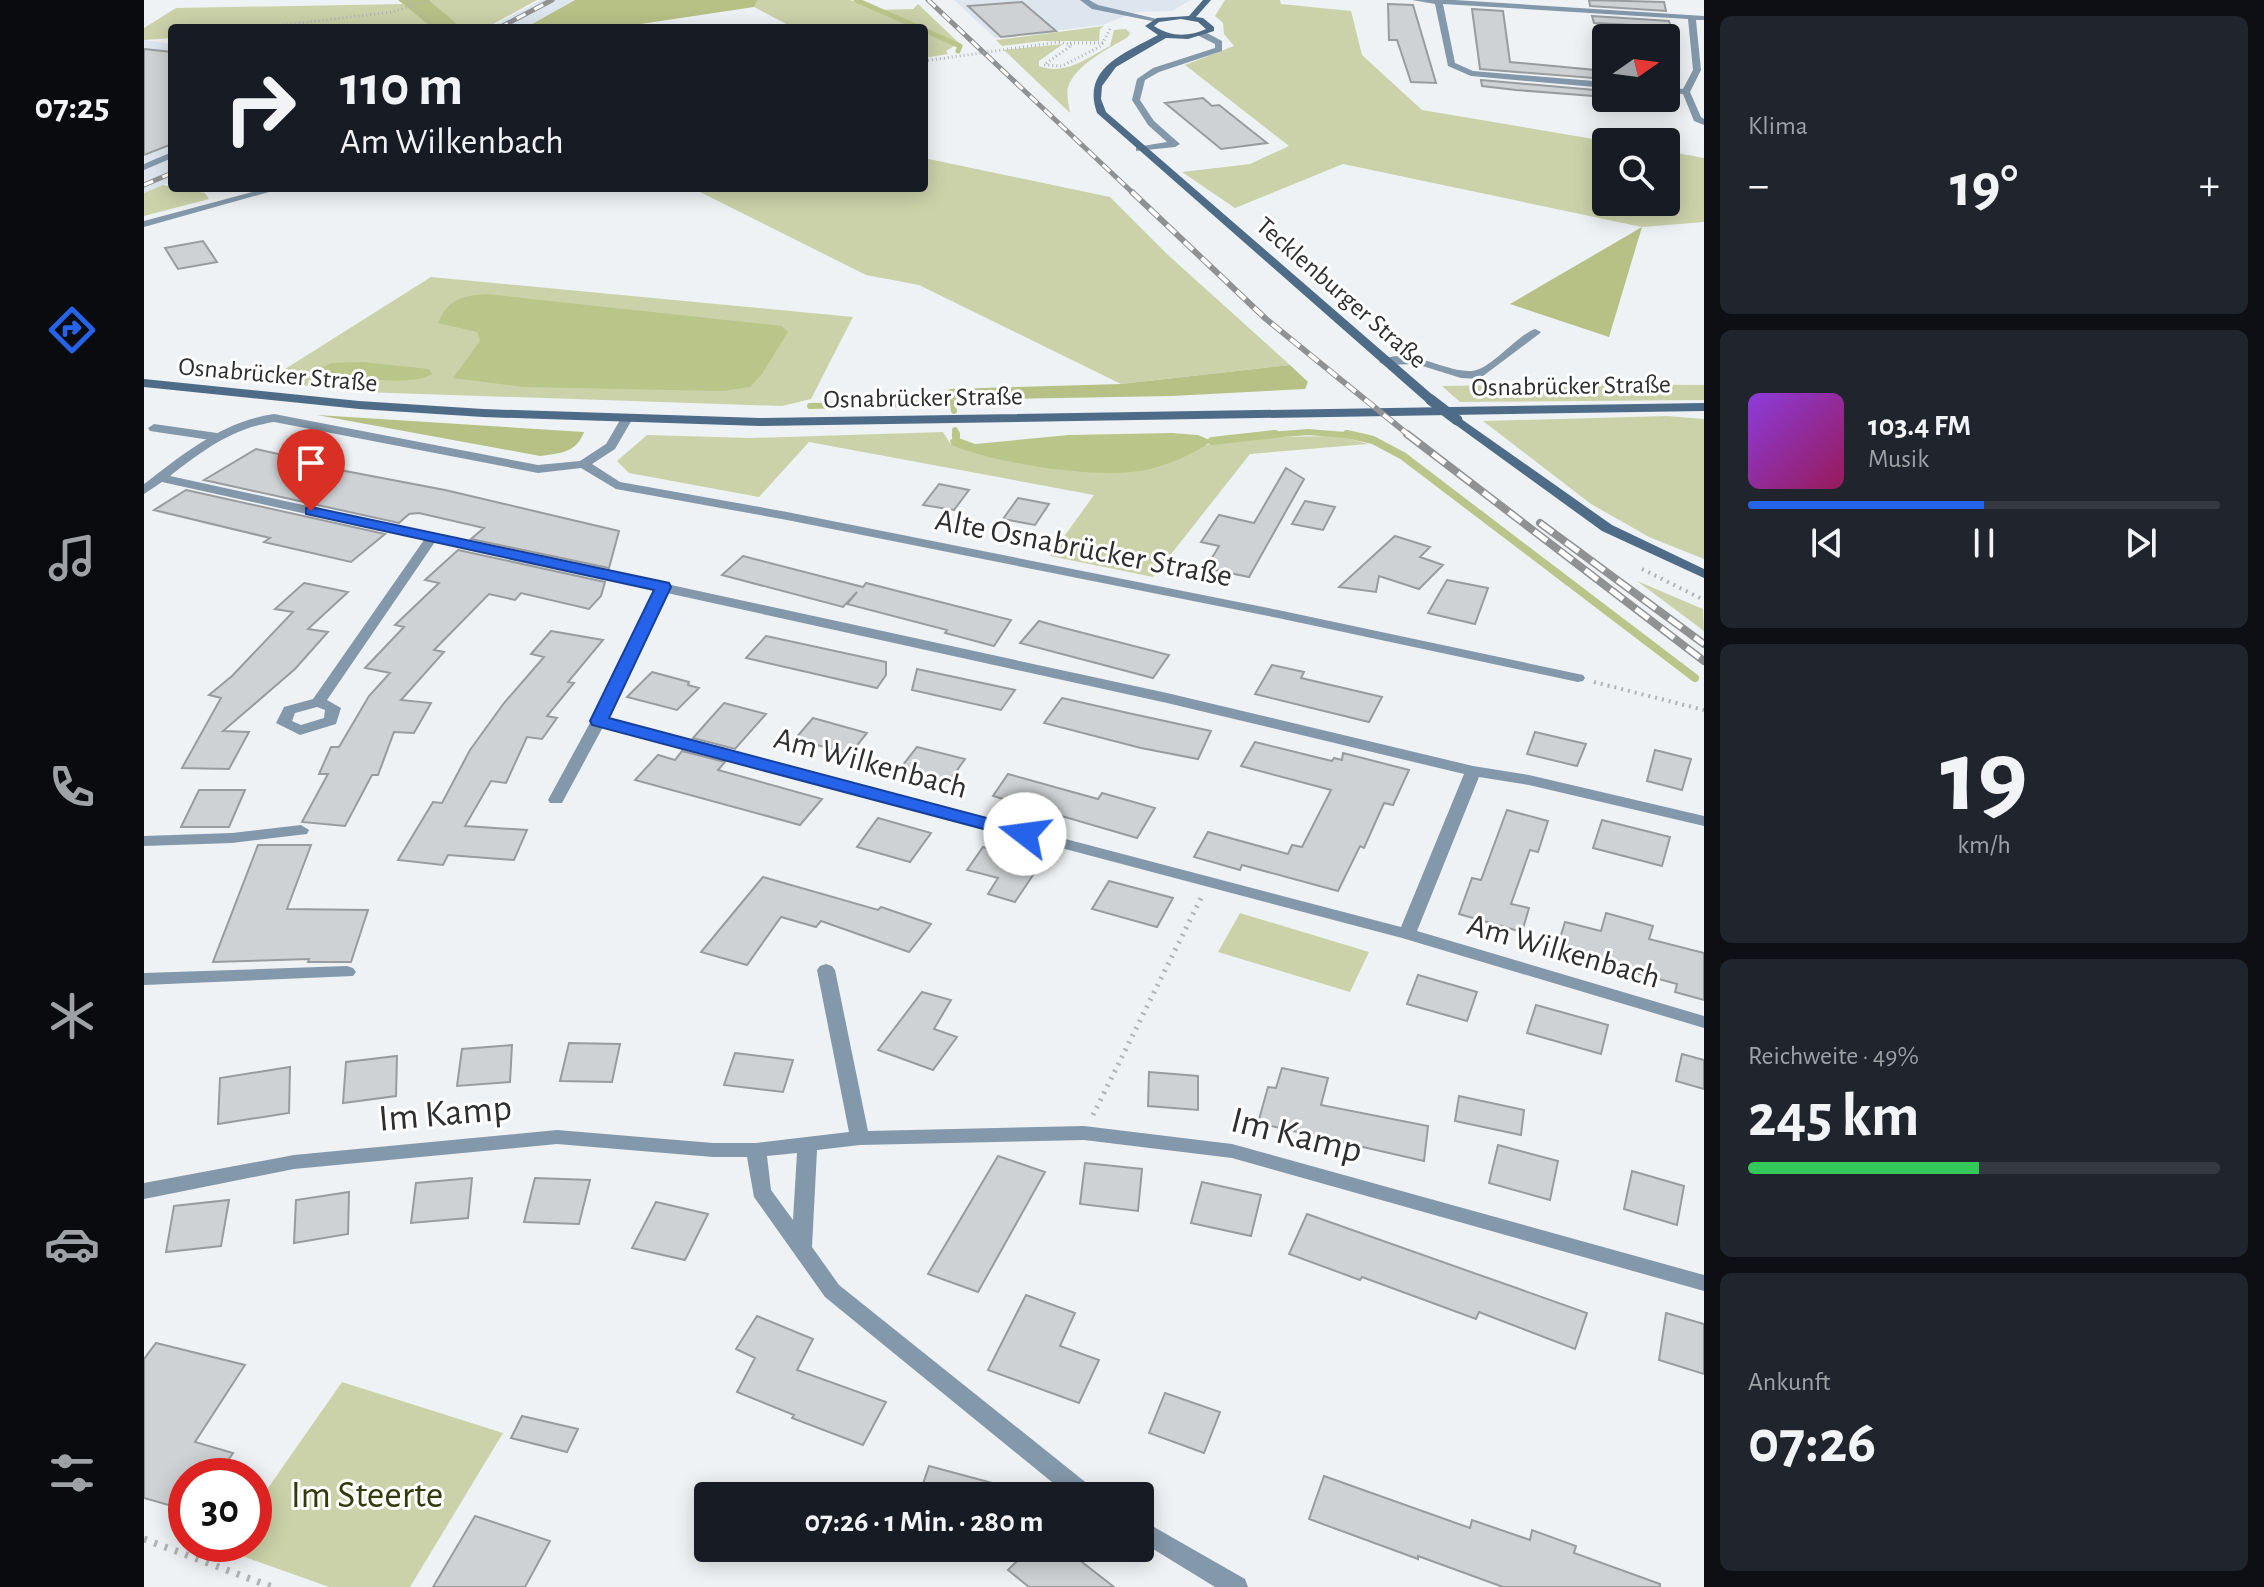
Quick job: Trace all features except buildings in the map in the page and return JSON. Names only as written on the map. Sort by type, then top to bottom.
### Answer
[{"type":"street","points":[[1084,0],[1095,7],[1157,20],[1191,18],[1211,26],[1208,32],[1202,34],[1164,35],[1149,26],[1157,20]]},
{"type":"street","points":[[1191,18],[1207,0]]},
{"type":"street","points":[[1416,0],[1704,18]]},
{"type":"street","points":[[1438,1],[1451,64],[1471,73],[1592,84]]},
{"type":"street","points":[[1692,17],[1697,70],[1686,92],[1697,119],[1704,122]]},
{"type":"street","points":[[1139,149],[1175,144],[1151,123],[1136,100],[1141,79],[1156,70],[1219,49],[1219,43],[1202,34]]},
{"type":"street","name":"Tecklenburger Straße","points":[[1164,35],[1116,63],[1102,75],[1094,87],[1094,100],[1102,113],[1139,149],[1385,362],[1457,420],[1607,528],[1704,574]]},
{"type":"street","points":[[1680,91],[1686,92]]},
{"type":"street","points":[[144,167],[168,157]]},
{"type":"street","points":[[144,224],[263,192]]},
{"type":"street","points":[[1385,362],[1417,361],[1461,374],[1479,375],[1535,332]]},
{"type":"street","name":"Osnabrücker Straße","points":[[144,383],[359,405],[760,422],[1704,407]]},
{"type":"street","points":[[144,490],[235,425],[253,419],[274,418],[538,469],[583,464],[611,446],[627,418]]},
{"type":"street","points":[[154,428],[217,437]]},
{"type":"street","name":"Alte Osnabrücker Straße","points":[[583,464],[616,485],[1033,565],[1578,678]]},
{"type":"street","points":[[160,478],[1167,698],[1473,771],[1529,780],[1704,821]]},
{"type":"street","points":[[318,702],[432,537]]},
{"type":"street","points":[[556,800],[599,721],[663,587]]},
{"type":"street","name":"Am Wilkenbach","points":[[599,721],[1407,934],[1704,1022]]},
{"type":"street","points":[[1407,934],[1473,771]]},
{"type":"street","points":[[144,841],[232,838],[301,830]]},
{"type":"street","points":[[826,970],[860,1138]]},
{"type":"street","points":[[144,979],[347,972]]},
{"type":"street","name":"Im Kamp","points":[[144,1191],[294,1162],[557,1137],[713,1150],[756,1150],[860,1138],[1084,1133],[1232,1151],[1704,1283]]},
{"type":"street","points":[[801,1251],[807,1145]]},
{"type":"street","points":[[756,1150],[761,1192],[832,1291],[1069,1482]]},
{"type":"street","points":[[1154,1537],[1236,1587]]},
{"type":"path","points":[[407,0],[431,24]]},
{"type":"path","points":[[289,24],[415,7],[430,0]]},
{"type":"path","points":[[1070,43],[1072,45],[1044,65],[1062,66],[1105,43],[1108,29],[1119,25]]},
{"type":"path","points":[[928,60],[1059,42],[1105,43]]},
{"type":"path","points":[[1578,678],[1704,710]]},
{"type":"path","points":[[1084,1133],[1208,883]]},
{"type":"path","points":[[144,1539],[272,1587]]},
{"type":"shaded area","points":[[398,0],[429,0],[457,24],[427,24]]},
{"type":"shaded area","points":[[541,0],[575,0],[532,24],[496,24]]},
{"type":"shaded area","points":[[575,0],[758,0],[754,7],[641,24],[532,24]]},
{"type":"shaded area","points":[[954,0],[1191,0],[1172,11],[1136,12],[1102,25],[995,38]]},
{"type":"shaded area","points":[[144,40],[168,43],[168,183],[144,193]]},
{"type":"shaded area","points":[[1642,227],[1609,337],[1510,304]]},
{"type":"shaded area","points":[[486,294],[782,326],[788,332],[762,374],[750,387],[722,391],[524,387],[453,378],[480,341],[477,332],[438,323],[446,309],[457,300]]},
{"type":"shaded area","points":[[363,362],[429,369],[432,374],[411,380],[380,380],[324,375],[319,369],[332,363]]},
{"type":"shaded area","points":[[1290,365],[1308,382],[1305,389],[1172,396],[936,400],[950,389],[1121,384]]},
{"type":"shaded area","points":[[317,415],[584,432],[572,448],[540,456]]},
{"type":"shaded area","points":[[1069,435],[1198,435],[1212,441],[1188,455],[1153,468],[1101,473],[1047,468],[994,458],[951,445],[950,440],[956,437],[975,444]]},
{"type":"green space","points":[[429,0],[537,0],[493,24],[456,24]]},
{"type":"green space","points":[[758,0],[850,0],[875,10],[913,9],[918,4],[959,43],[946,51],[948,54],[928,57],[928,24],[786,24],[754,7]]},
{"type":"green space","points":[[1225,0],[1280,0],[1281,4],[1351,11],[1362,55],[1422,110],[1592,139],[1592,216],[1680,216],[1680,154],[1704,158],[1704,222],[1642,227],[1343,164],[1235,208],[1182,172],[1250,164],[1289,146],[1185,65],[1234,46],[1224,34],[1223,23],[1215,16]]},
{"type":"green space","points":[[403,4],[427,24],[168,24],[168,38],[144,40],[144,28],[176,8]]},
{"type":"green space","points":[[1104,26],[1100,29],[1099,41],[1043,41],[1002,46],[996,40]]},
{"type":"green space","points":[[1126,29],[1130,33],[1128,37],[1094,58],[1072,79],[1067,90],[1070,113],[1004,50],[1063,44],[1039,61],[1039,66],[1058,69],[1076,64],[1110,46],[1114,30]]},
{"type":"green space","points":[[928,159],[1110,197],[1168,255],[1290,365],[1121,384],[919,285],[866,275],[700,192],[928,192]]},
{"type":"green space","points":[[163,185],[168,186],[168,192],[200,192],[209,199],[144,216],[144,193]]},
{"type":"green space","points":[[431,277],[853,317],[811,399],[782,406],[362,392],[266,381]]},
{"type":"green space","points":[[1704,385],[1704,400],[1460,402],[1442,386]]},
{"type":"green space","points":[[1667,416],[1704,419],[1704,559],[1649,537],[1591,504],[1483,421]]},
{"type":"green space","points":[[943,432],[951,445],[1089,472],[1121,472],[1162,465],[1205,445],[1275,437],[1340,436],[1368,444],[1250,454],[1153,577],[1050,556],[1094,495],[809,442],[759,497],[629,473],[617,461],[647,435],[751,438]]},
{"type":"green space","points":[[1637,581],[1703,609],[1704,631]]},
{"type":"green space","points":[[1240,913],[1369,952],[1350,992],[1218,952]]},
{"type":"green space","name":"Im Steerte","points":[[342,1382],[503,1433],[410,1587],[329,1587],[259,1562],[272,1562],[272,1482]]},
{"type":"waterway","points":[[856,0],[911,24]]},
{"type":"waterway","points":[[928,32],[960,46],[958,51]]},
{"type":"waterway","points":[[810,406],[953,403],[954,411]]},
{"type":"waterway","points":[[955,430],[956,436]]},
{"type":"waterway","points":[[1259,436],[1308,432],[1355,436]]},
{"type":"waterway","points":[[1259,436],[1275,434]]},
{"type":"waterway","points":[[1347,434],[1355,436]]},
{"type":"waterway","points":[[1212,441],[1259,436]]},
{"type":"waterway","points":[[1355,436],[1373,440],[1403,456],[1695,678]]},
{"type":"railway","points":[[507,24],[552,0]]},
{"type":"railway","points":[[928,0],[1134,194]]},
{"type":"railway","points":[[144,185],[168,175]]},
{"type":"railway","points":[[1132,192],[1266,319],[1410,436]]},
{"type":"railway","points":[[1407,434],[1704,661]]},
{"type":"railway","points":[[1540,523],[1704,644]]},
{"type":"route","points":[[311,511],[663,587],[599,721],[1025,834]]}]
